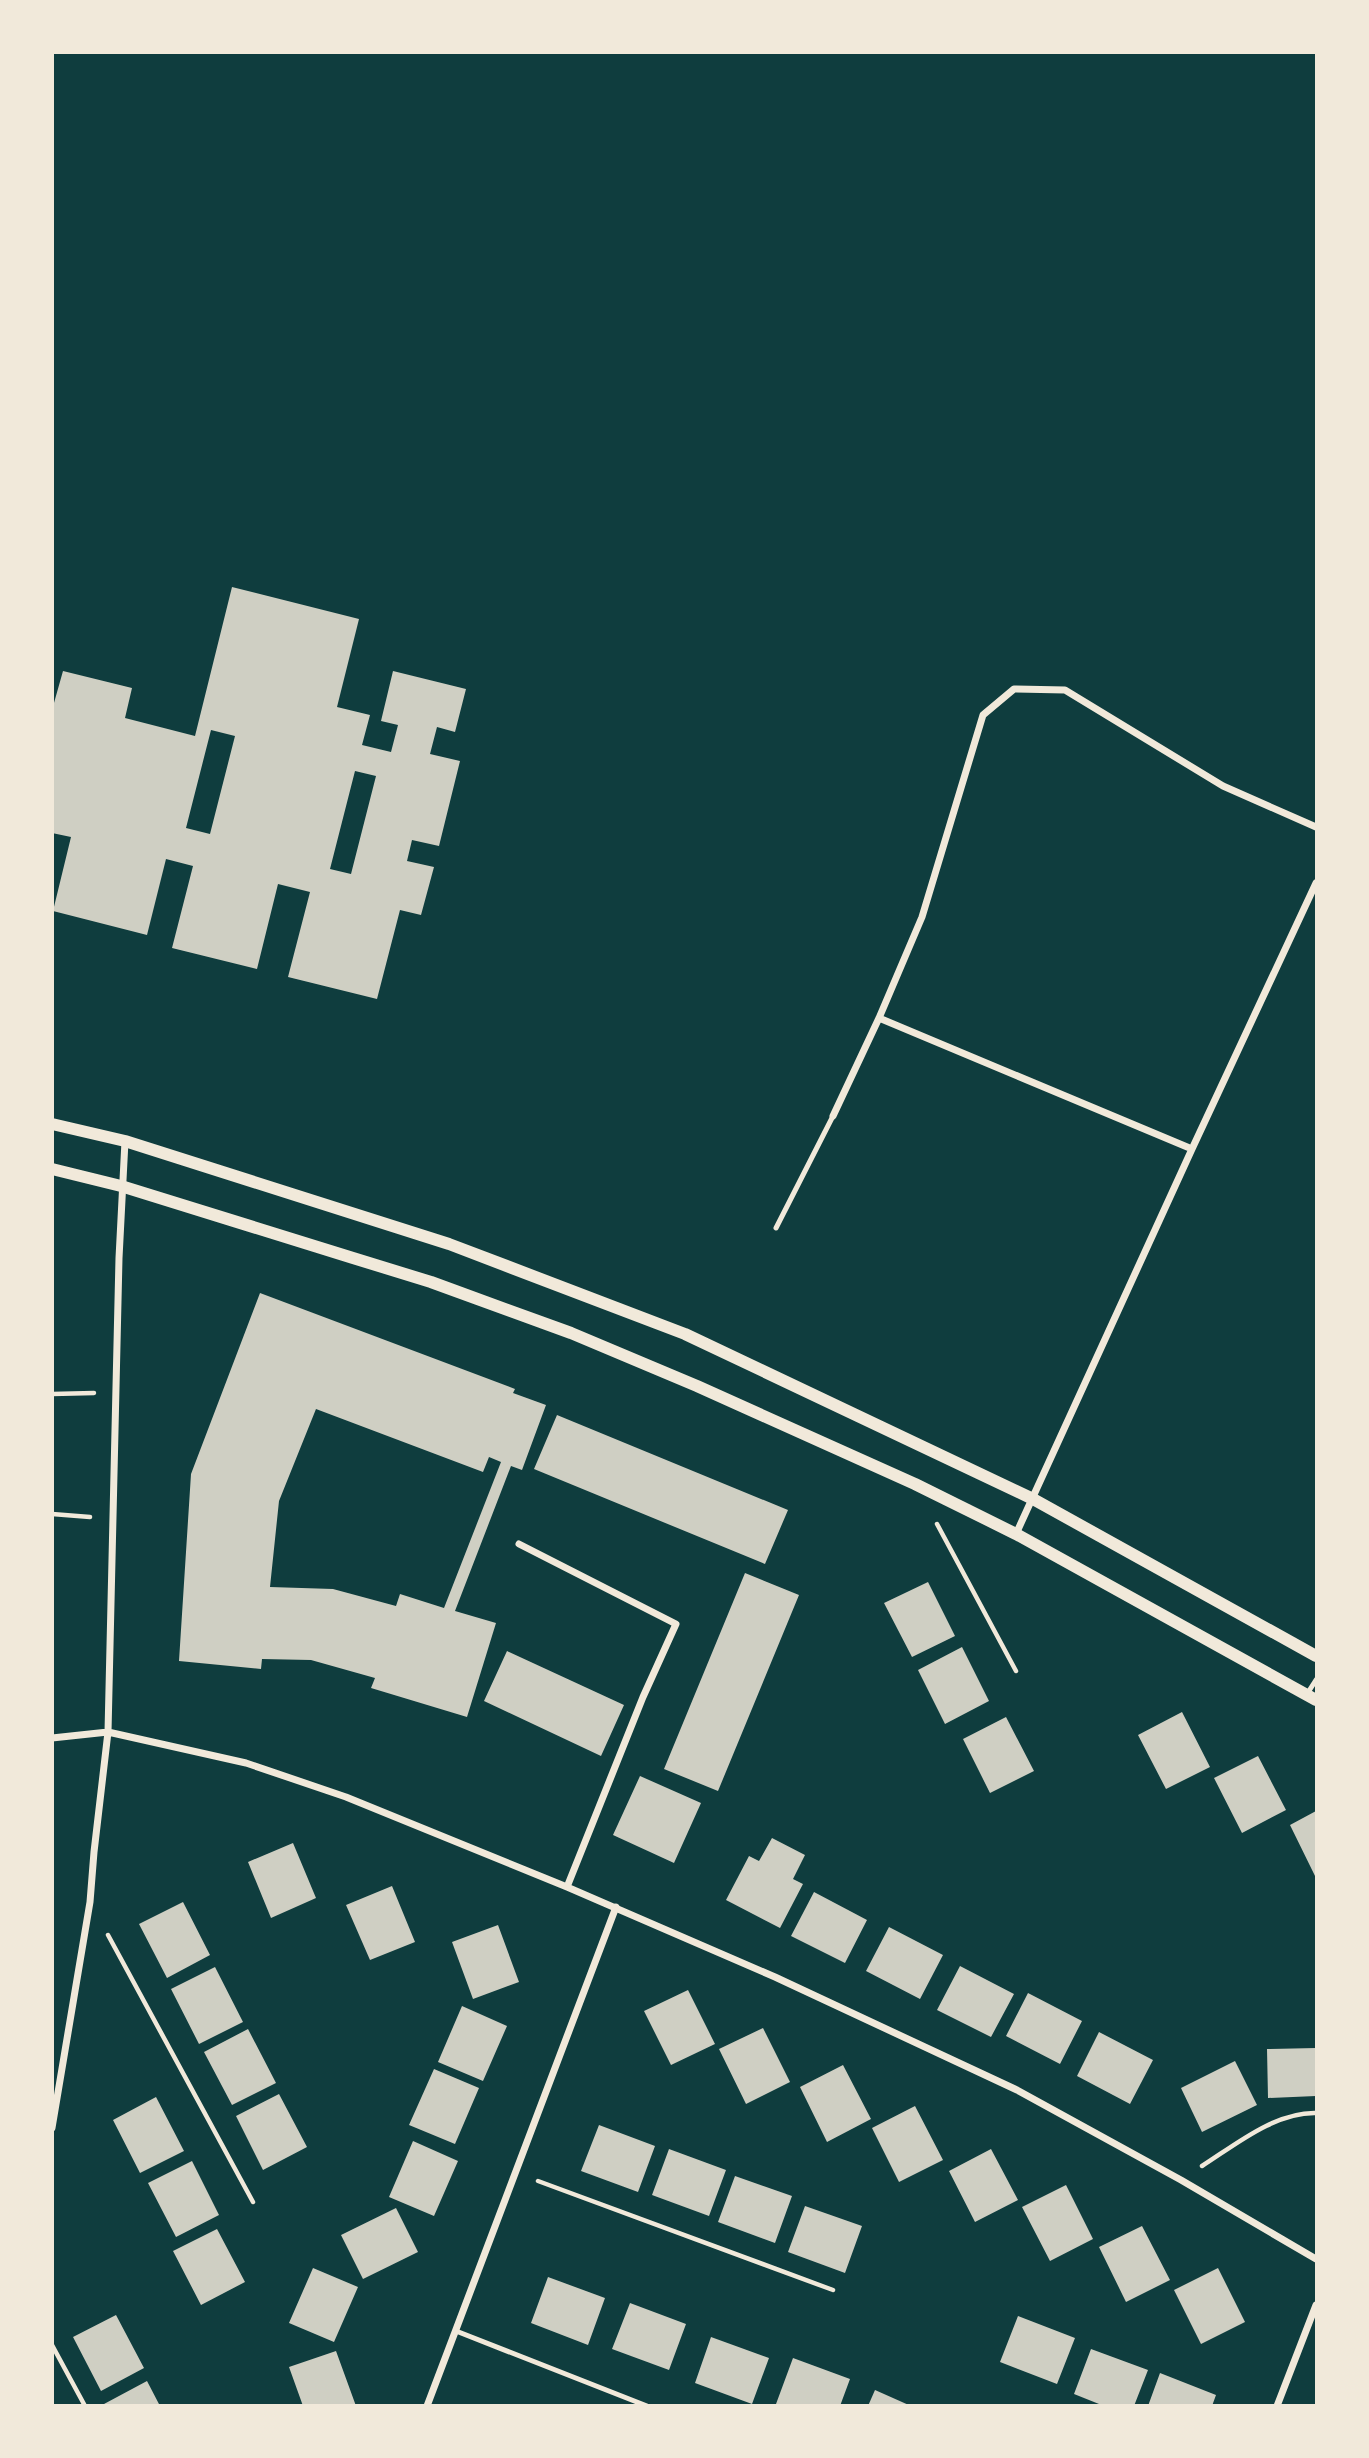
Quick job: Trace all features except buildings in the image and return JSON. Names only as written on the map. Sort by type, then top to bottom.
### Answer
[{"type":"street","points":[[833,1116],[922,917],[983,715],[1014,689],[1065,690],[1223,786],[1317,827]]},
{"type":"street","points":[[1016,1534],[1317,883]]},
{"type":"street","points":[[879,1018],[1192,1149]]},
{"type":"street","points":[[52,1124],[125,1141],[449,1244],[673,1329],[1033,1499],[1317,1656]]},
{"type":"street","points":[[52,2128],[90,1902],[108,1732],[121,1186],[125,1141]]},
{"type":"street","points":[[52,1169],[121,1186],[431,1282],[571,1333],[709,1391],[915,1484],[1016,1534],[1312,1697]]},
{"type":"street","points":[[519,1544],[676,1624],[623,1746],[567,1887]]},
{"type":"street","points":[[52,1738],[108,1732],[246,1763],[346,1797],[616,1907],[775,1977],[1017,2090],[1317,2259]]},
{"type":"street","points":[[427,2406],[616,1907]]},
{"type":"street","points":[[1276,2406],[1317,2305]]},
{"type":"lane","points":[[776,1228],[833,1116]]},
{"type":"lane","points":[[1312,1697],[1317,1680]]},
{"type":"lane","points":[[456,2331],[647,2406]]},
{"type":"path","points":[[52,1394],[116,1392]]},
{"type":"path","points":[[915,1484],[1016,1671]]},
{"type":"path","points":[[52,1514],[112,1519]]},
{"type":"path","points":[[90,1902],[253,2202]]},
{"type":"path","points":[[1181,2180],[1265,2126],[1302,2113],[1317,2113]]},
{"type":"path","points":[[516,2173],[833,2290]]},
{"type":"path","points":[[52,2346],[85,2406]]}]
